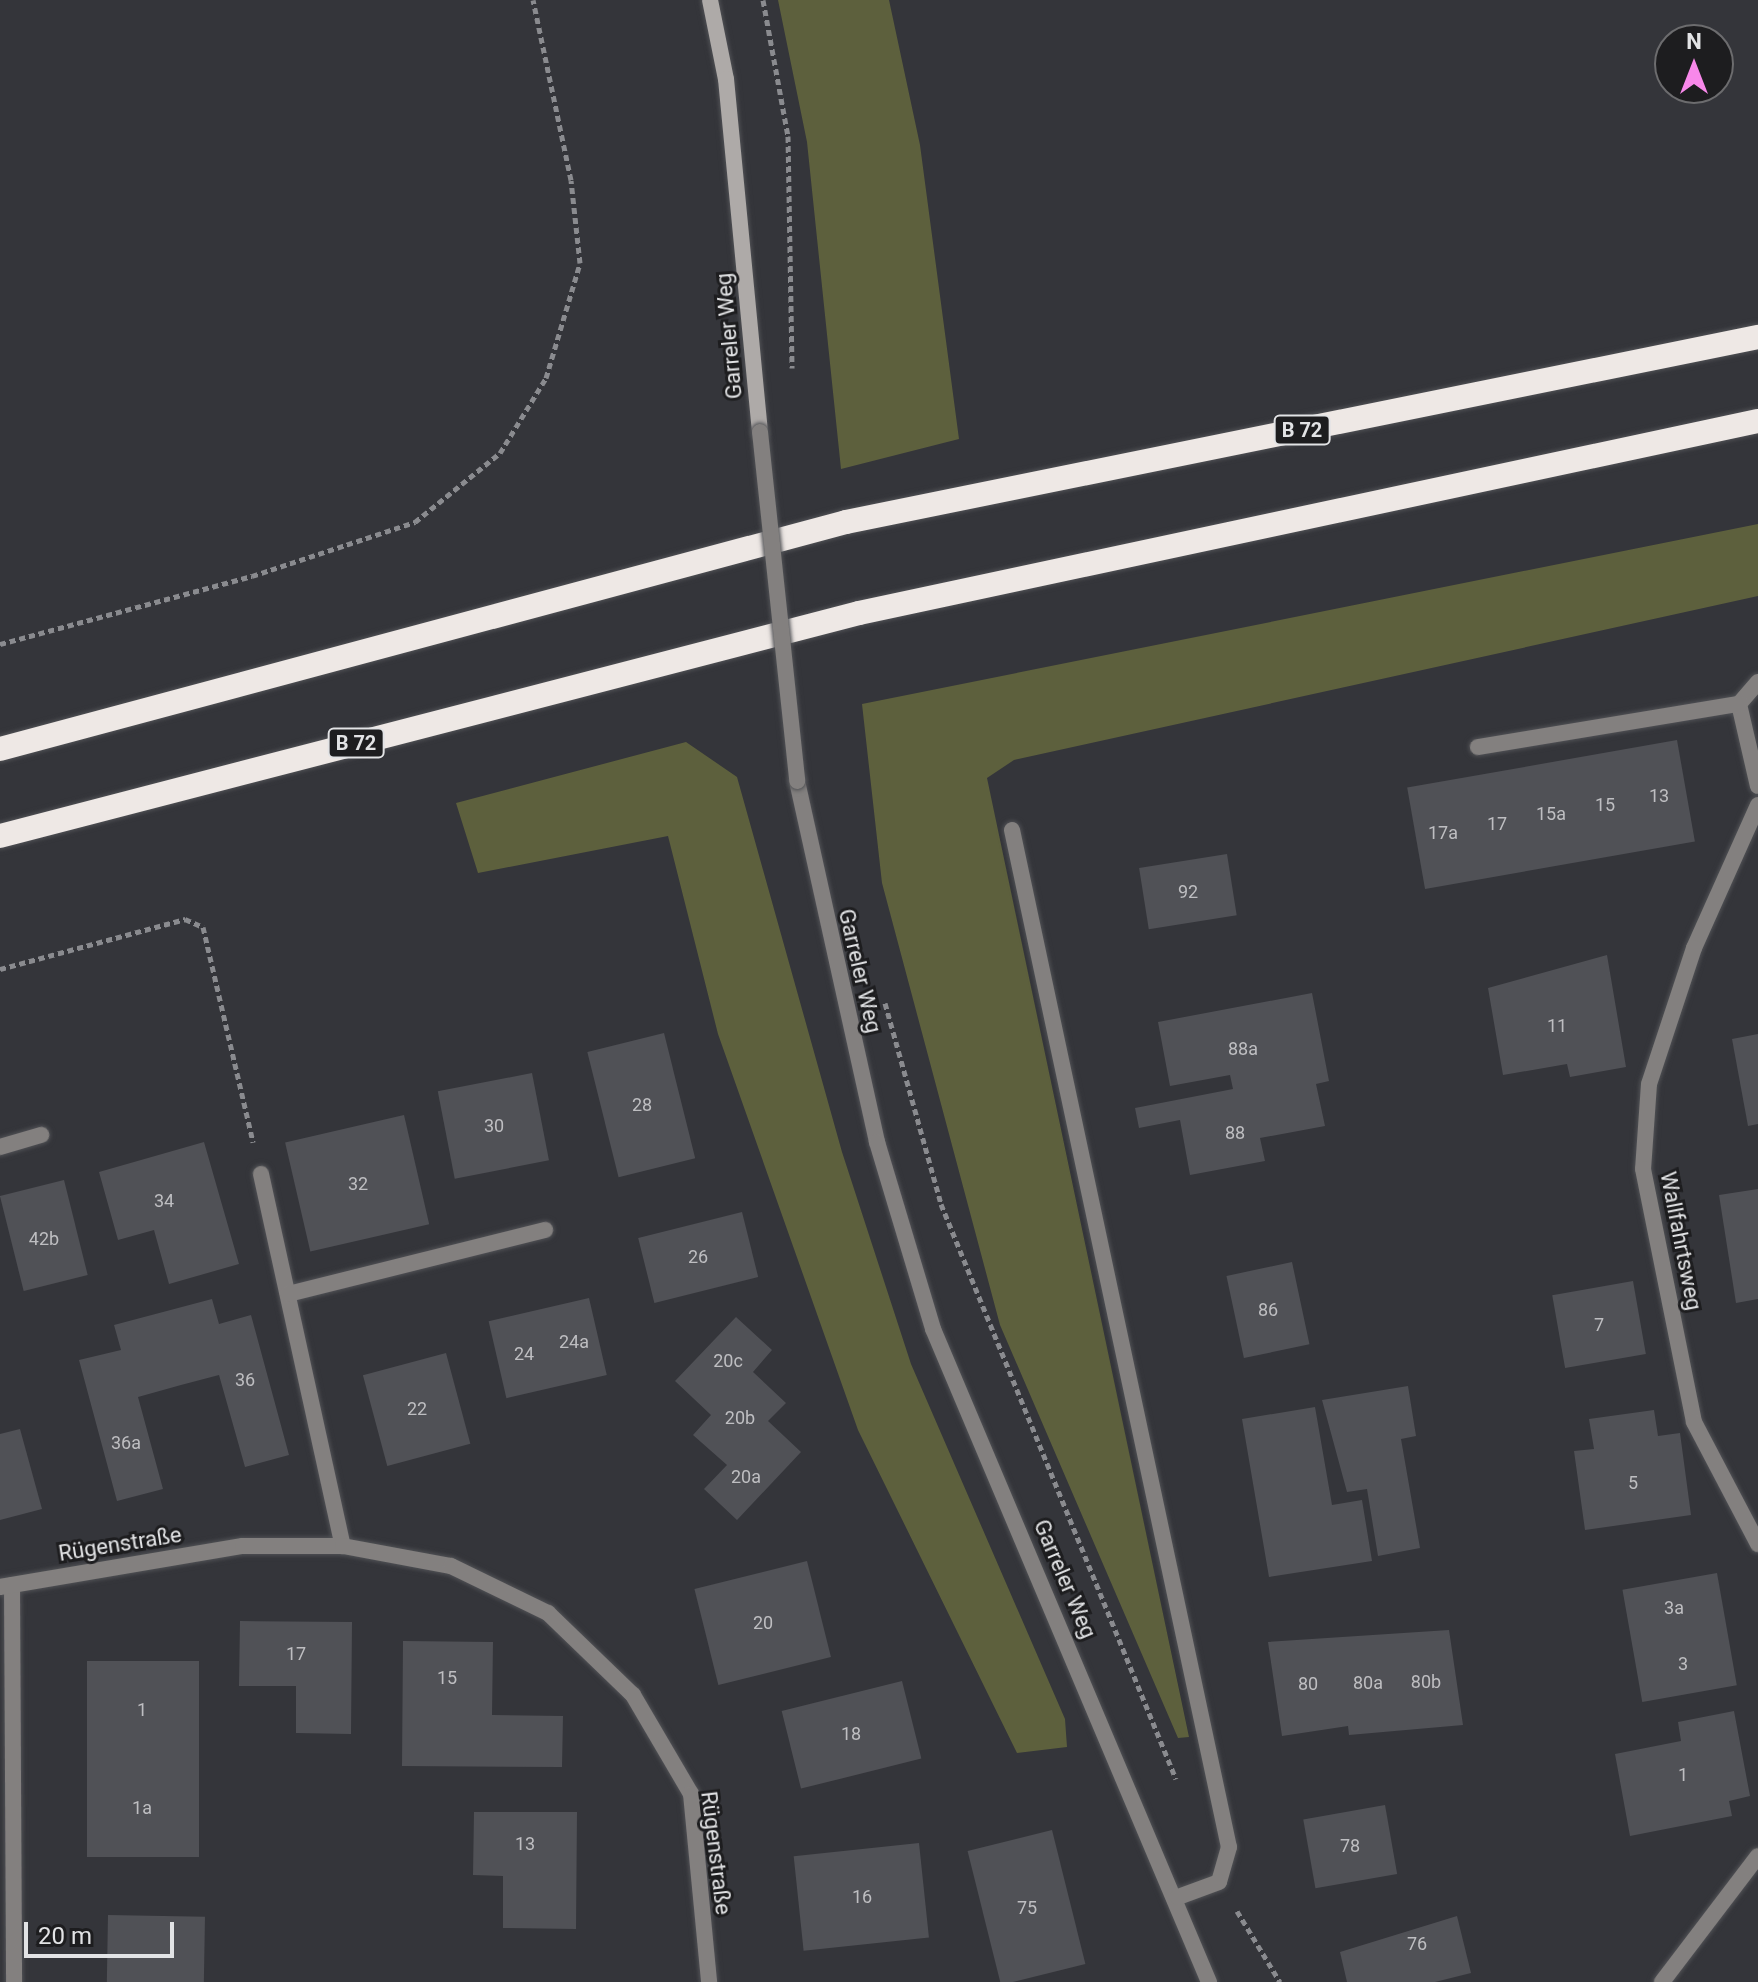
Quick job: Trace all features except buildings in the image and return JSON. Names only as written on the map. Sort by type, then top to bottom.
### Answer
[{"type":"highway","name":"B 72","points":[[0,749],[846,522],[1758,337]]},
{"type":"highway","name":"B 72","points":[[0,836],[859,613],[1758,421]]},
{"type":"street","name":"Garreler Weg","points":[[710,0],[726,79],[797,781],[877,1142],[933,1329],[1178,1897],[1209,1982]]},
{"type":"street","points":[[1478,747],[1739,704],[1758,682]]},
{"type":"street","points":[[1739,704],[1758,786]]},
{"type":"street","name":"Wallfahrtsweg","points":[[1758,805],[1694,948],[1649,1084],[1643,1169],[1694,1422],[1758,1535]]},
{"type":"street","points":[[1012,830],[1229,1847],[1219,1882],[1178,1897]]},
{"type":"street","points":[[0,1147],[41,1135]]},
{"type":"street","points":[[261,1174],[343,1546]]},
{"type":"street","points":[[288,1294],[545,1230]]},
{"type":"street","name":"Rügenstraße","points":[[6,1586],[243,1546],[343,1546],[451,1566],[548,1613],[633,1695],[691,1794],[709,1982]]},
{"type":"street","points":[[6,1586],[14,1982]]},
{"type":"street","points":[[1662,1982],[1758,1856]]},
{"type":"path","points":[[0,644],[252,576],[415,522],[500,453],[546,378],[580,263],[571,180],[533,0]]},
{"type":"path","points":[[763,0],[788,136],[792,379]]},
{"type":"path","points":[[0,969],[185,919],[203,927],[261,1174]]},
{"type":"path","points":[[883,997],[941,1204],[1178,1783]]},
{"type":"path","points":[[1219,1882],[1280,1982]]},
{"type":"green space","points":[[778,0],[889,0],[920,145],[959,439],[841,469],[807,142]]},
{"type":"green space","points":[[1758,524],[1758,596],[1014,760],[987,778],[1189,1737],[1178,1738],[1000,1325],[882,883],[862,704]]},
{"type":"green space","points":[[686,742],[737,777],[842,1152],[911,1364],[1065,1719],[1067,1747],[1017,1753],[858,1430],[718,1034],[668,836],[478,873],[456,803]]}]
